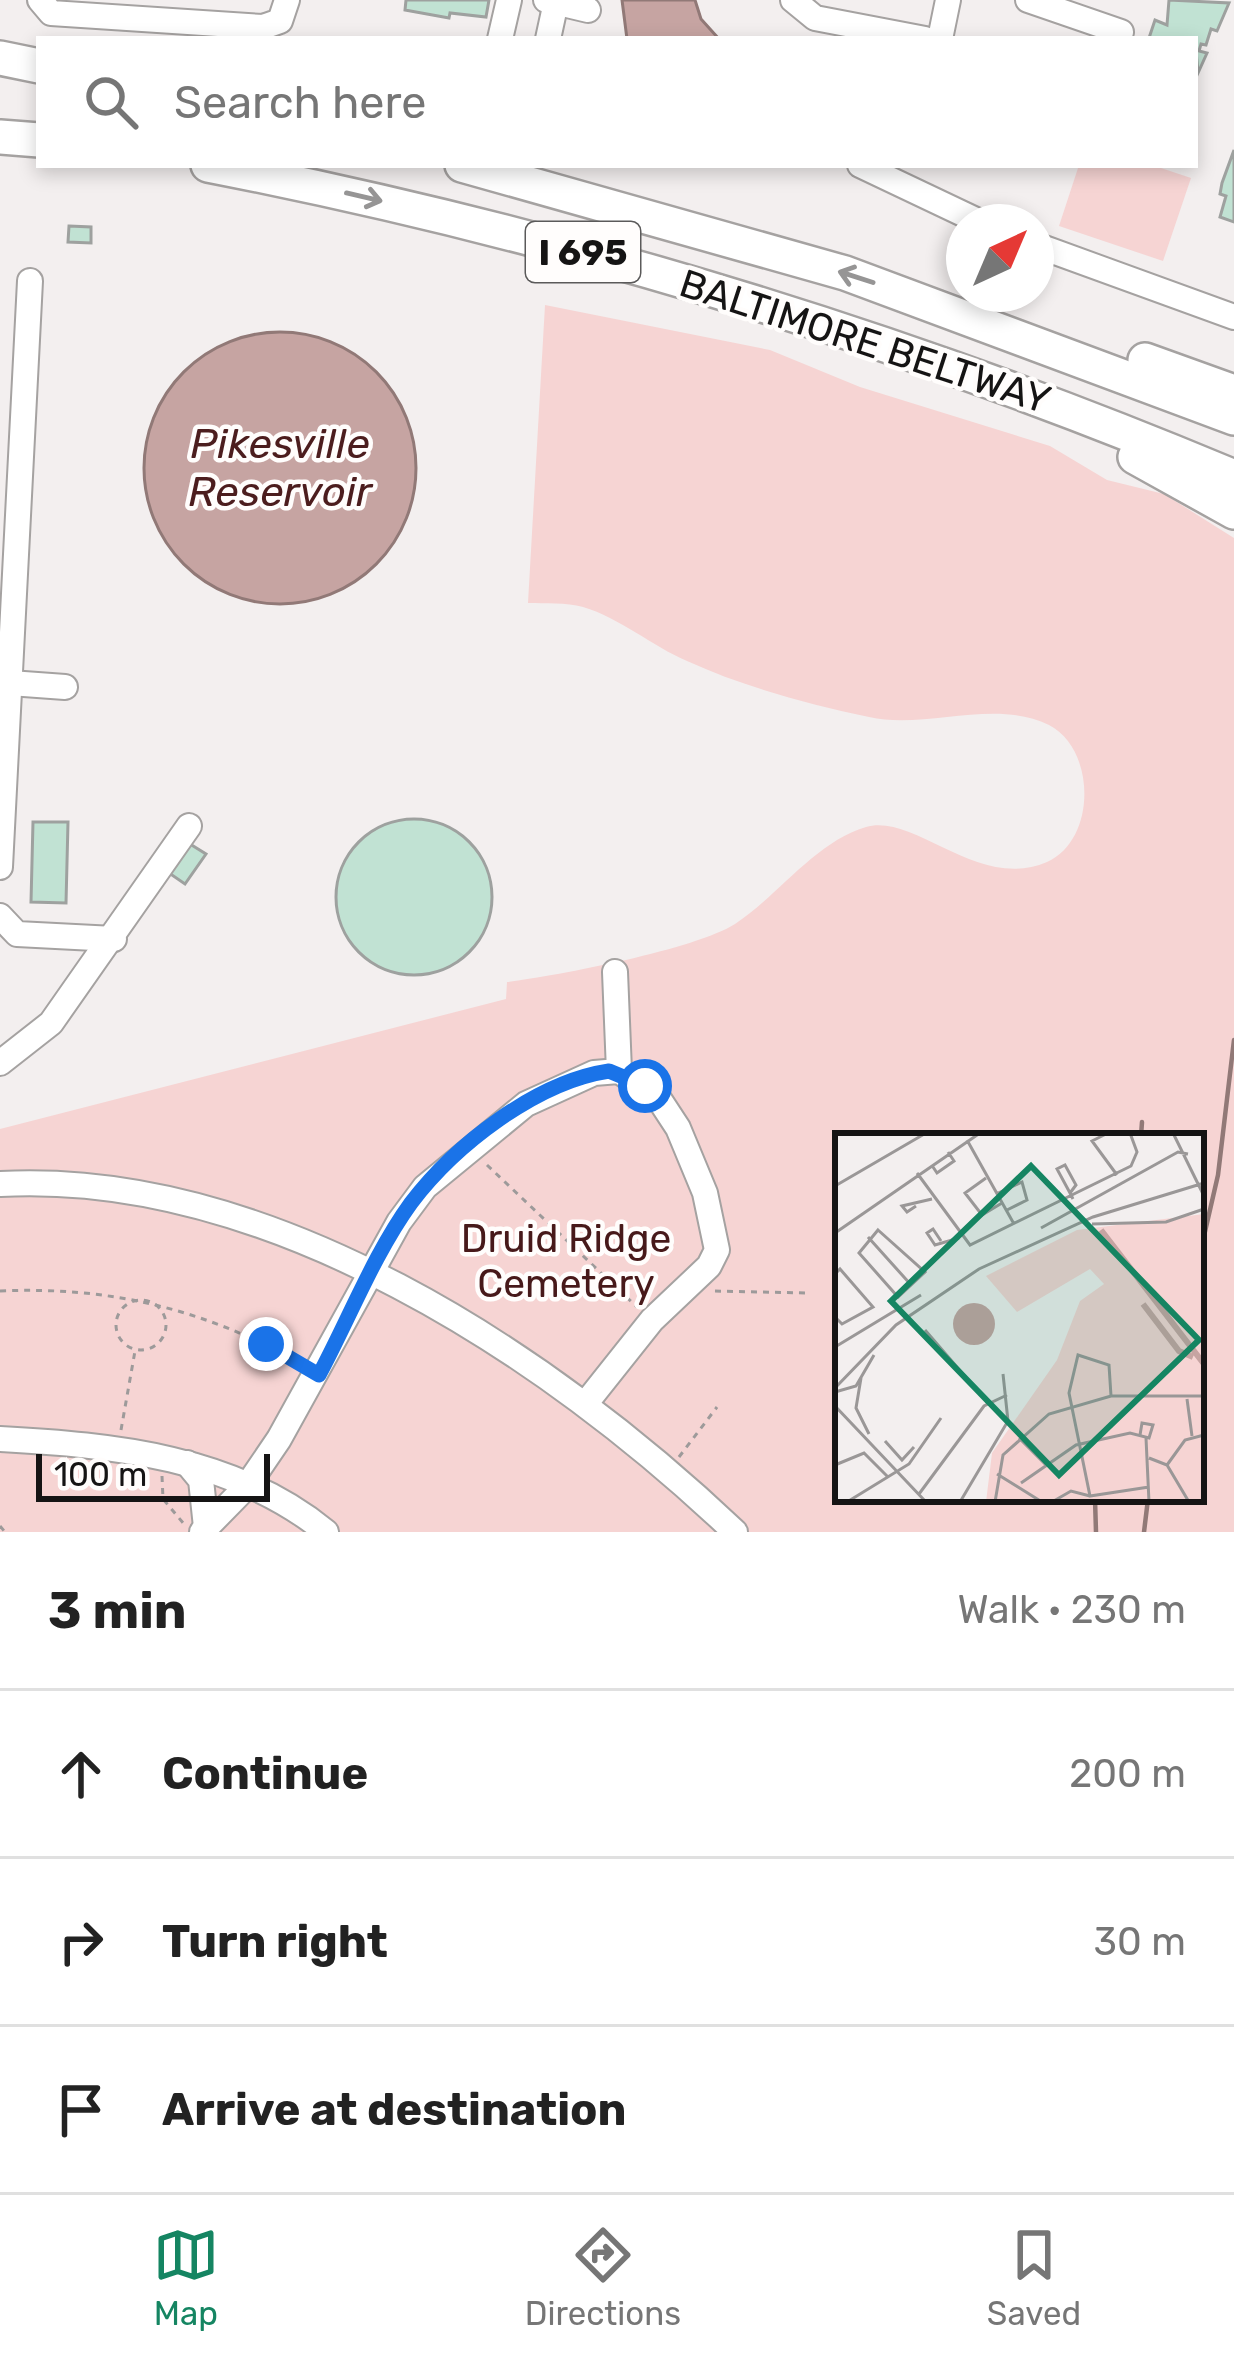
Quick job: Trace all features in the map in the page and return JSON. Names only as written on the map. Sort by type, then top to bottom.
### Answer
[{"type":"highway","points":[[0,58],[36,65]]},
{"type":"highway","points":[[0,82],[36,86]]},
{"type":"highway","points":[[0,137],[36,140]]},
{"type":"highway","points":[[0,153],[36,154]]},
{"type":"highway","name":"BALTIMORE BELTWAY","points":[[221,168],[546,242],[950,367],[1234,477]]},
{"type":"highway","name":"BALTIMORE BELTWAY","points":[[473,168],[708,232],[967,314],[1234,418]]},
{"type":"highway","points":[[967,314],[1157,364],[1234,392]]},
{"type":"highway","points":[[950,367],[1165,472],[1234,512]]},
{"type":"street","points":[[40,0],[51,14],[164,10],[263,27],[280,21],[287,0]]},
{"type":"street","points":[[501,36],[509,0]]},
{"type":"street","points":[[793,0],[814,18],[910,36]]},
{"type":"street","points":[[941,36],[948,0]]},
{"type":"street","points":[[1028,0],[1121,32],[1119,36]]},
{"type":"street","points":[[548,36],[551,1],[588,5],[587,36]]},
{"type":"street","points":[[872,168],[909,177],[952,204]]},
{"type":"street","points":[[1054,252],[1234,317]]},
{"type":"street","points":[[0,867],[30,281]]},
{"type":"street","points":[[10,683],[65,686]]},
{"type":"street","points":[[0,1063],[39,1036],[114,939],[190,826]]},
{"type":"street","points":[[0,916],[17,934],[114,939]]},
{"type":"street","points":[[615,972],[619,1071]]},
{"type":"street","points":[[201,1530],[247,1486],[319,1375],[412,1202],[471,1144],[557,1087],[619,1071],[645,1086],[669,1113],[688,1146],[715,1224],[714,1258],[652,1320],[586,1403]]},
{"type":"street","points":[[0,1184],[61,1183],[192,1202],[254,1222],[372,1276],[479,1333],[586,1403],[671,1468],[735,1532]]},
{"type":"street","points":[[0,1439],[118,1449],[178,1460],[286,1502],[326,1532]]},
{"type":"street","points":[[178,1460],[201,1480],[201,1530]]},
{"type":"path","points":[[471,1144],[508,1186],[652,1320]]},
{"type":"path","points":[[0,1291],[70,1290],[146,1300],[239,1331],[319,1375]]},
{"type":"path","points":[[683,1290],[807,1293]]},
{"type":"path","points":[[146,1300],[159,1307],[166,1326],[155,1346],[136,1349],[122,1341],[116,1322],[127,1303],[146,1300]]},
{"type":"path","points":[[118,1449],[136,1349]]},
{"type":"path","points":[[671,1468],[717,1407]]},
{"type":"path","points":[[178,1460],[160,1482],[163,1498],[201,1530]]},
{"type":"path","points":[[0,1526],[5,1532]]},
{"type":"green space","points":[[1078,168],[1161,168],[1191,178],[1163,261],[1059,226]]},
{"type":"green space","name":"Druid Ridge Cemetery","points":[[545,305],[770,350],[860,387],[1050,446],[1107,480],[1164,494],[1234,538],[1234,1532],[0,1532],[0,1129],[506,999],[507,982],[591,968],[690,943],[735,924],[813,857],[866,827],[905,831],[973,860],[1022,869],[1047,862],[1075,835],[1082,815],[1082,773],[1076,753],[1049,725],[1006,714],[891,720],[846,712],[709,670],[610,618],[563,604],[528,603]]},
{"type":"water","points":[[622,0],[695,0],[701,19],[716,36],[627,36]]},
{"type":"water","name":"Pikesville Reservoir","points":[[280,332],[332,343],[376,372],[405,416],[416,468],[405,520],[376,564],[332,593],[280,604],[228,593],[184,564],[155,520],[144,468],[155,416],[184,372],[228,343]]},
{"type":"building","points":[[406,0],[489,0],[486,17],[450,13],[449,18],[405,10]]},
{"type":"building","points":[[1169,0],[1229,3],[1217,31],[1211,29],[1206,45],[1201,44],[1199,51],[1207,53],[1198,73],[1198,36],[1150,36],[1155,20],[1167,25]]},
{"type":"building","points":[[1234,150],[1234,222],[1220,217],[1226,196],[1220,194]]},
{"type":"building","points":[[69,226],[91,227],[91,243],[68,242]]},
{"type":"building","points":[[414,819],[444,825],[469,842],[486,867],[492,897],[486,927],[469,952],[444,969],[414,975],[384,969],[359,952],[342,927],[336,897],[342,867],[359,842],[384,825]]},
{"type":"building","points":[[33,822],[68,822],[66,903],[31,902]]},
{"type":"building","points":[[190,844],[206,854],[185,884],[169,873]]},
{"type":"waterway","points":[[1204,1236],[1218,1175],[1234,1040]]},
{"type":"waterway","points":[[1141,1133],[1142,1122]]},
{"type":"waterway","points":[[1095,1502],[1096,1532]]},
{"type":"waterway","points":[[1144,1532],[1148,1502]]},
{"type":"route","points":[[266,1344],[319,1375],[399,1222],[452,1160],[485,1132],[557,1087],[609,1071],[619,1071],[645,1086]]}]
